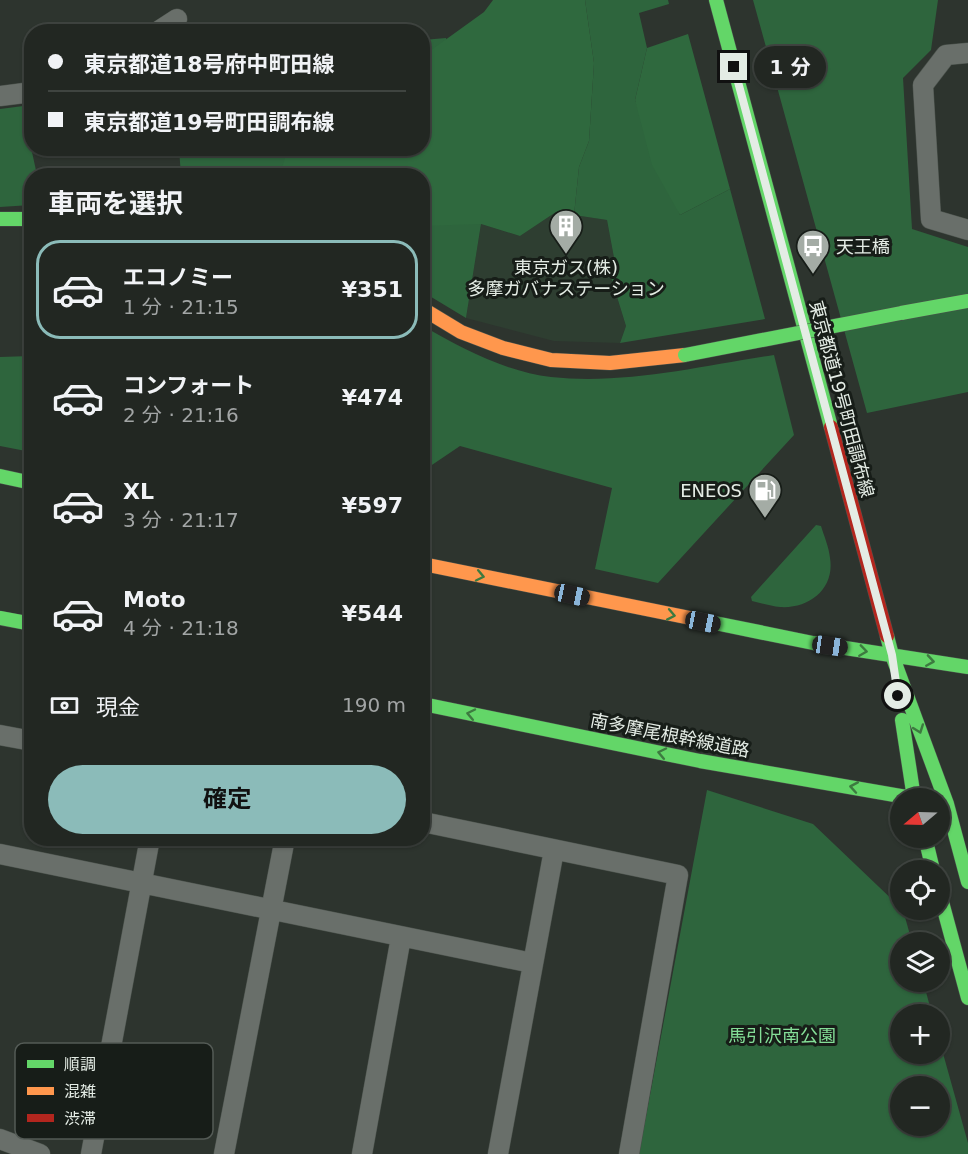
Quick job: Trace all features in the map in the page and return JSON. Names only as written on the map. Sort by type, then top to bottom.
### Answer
[{"type":"main road","name":"東京都道19号町田調布線","points":[[716,0],[892,655],[942,788]]},
{"type":"main road","points":[[0,219],[24,219]]},
{"type":"main road","points":[[430,313],[461,332],[503,348],[551,360],[610,363],[685,355],[968,301]]},
{"type":"main road","points":[[0,476],[24,481]]},
{"type":"main road","points":[[430,565],[813,643],[968,667]]},
{"type":"main road","points":[[0,618],[24,622]]},
{"type":"main road","points":[[892,655],[912,788]]},
{"type":"main road","name":"南多摩尾根幹線道路","points":[[430,705],[700,760],[890,794]]},
{"type":"main road","name":"東京都道19号町田調布線","points":[[950,812],[968,882]]},
{"type":"main road","points":[[947,920],[968,998]]},
{"type":"street","points":[[169,24],[177,19]]},
{"type":"street","points":[[968,53],[946,55],[923,85],[930,219],[968,230]]},
{"type":"street","points":[[0,96],[24,93]]},
{"type":"street","points":[[0,735],[24,740]]},
{"type":"street","points":[[430,823],[678,874],[629,1154]]},
{"type":"street","points":[[112,1043],[149,846]]},
{"type":"street","points":[[224,1154],[284,846]]},
{"type":"street","points":[[498,1154],[554,850]]},
{"type":"street","points":[[0,854],[272,909],[401,938],[532,963]]},
{"type":"street","points":[[362,1154],[401,938]]},
{"type":"street","points":[[0,1139],[40,1154]]},
{"type":"street","points":[[91,1154],[94,1139]]},
{"type":"shaded area","points":[[556,212],[607,220],[615,263],[609,271],[626,326],[620,343],[554,341],[466,318],[481,224],[520,236]]},
{"type":"green space","points":[[493,0],[585,0],[594,63],[589,141],[579,167],[574,215],[556,212],[520,236],[481,224],[430,226],[430,168],[282,168],[286,156],[430,156],[430,51],[484,12]]},
{"type":"green space","points":[[585,0],[668,0],[669,4],[639,13],[647,48],[635,100],[680,215],[730,189],[765,319],[620,343],[626,326],[609,271],[615,263],[607,220],[574,215],[579,167],[589,141],[594,63]]},
{"type":"green space","points":[[753,0],[938,0],[931,50],[903,78],[912,229],[968,247],[968,392],[867,413]]},
{"type":"green space","points":[[688,34],[730,189],[680,215],[652,165],[635,100],[647,48]]},
{"type":"green space","points":[[446,38],[504,218],[481,224],[466,318],[430,296],[430,168],[180,168],[180,156],[430,156],[430,39]]},
{"type":"green space","points":[[24,106],[24,156],[33,156],[35,168],[24,168],[24,205],[0,207],[0,109]]},
{"type":"green space","points":[[430,330],[501,364],[551,377],[579,379],[635,376],[774,355],[794,435],[658,583],[595,569],[612,488],[460,446],[430,466]]},
{"type":"green space","points":[[24,356],[24,451],[0,446],[0,357]]},
{"type":"green space","points":[[816,525],[821,526],[830,558],[828,579],[824,588],[810,601],[791,607],[777,607],[752,601],[751,597]]},
{"type":"green space","name":"馬引沢南公園","points":[[707,790],[813,824],[890,897],[890,920],[906,920],[909,932],[890,932],[890,992],[926,992],[929,1004],[890,1004],[890,1064],[946,1064],[949,1076],[890,1076],[890,1136],[950,1136],[950,1078],[968,1143],[968,1154],[639,1154]]},
{"type":"traffic: fast","points":[[716,0],[831,427]]},
{"type":"traffic: fast","points":[[0,219],[24,219]]},
{"type":"traffic: fast","points":[[901,313],[968,301]]},
{"type":"traffic: fast","points":[[685,355],[901,313]]},
{"type":"traffic: fast","points":[[0,476],[24,481]]},
{"type":"traffic: fast","points":[[0,618],[24,622]]},
{"type":"traffic: fast","points":[[710,622],[813,643],[968,667]]},
{"type":"traffic: fast","points":[[887,636],[947,804],[968,882]]},
{"type":"traffic: fast","points":[[430,705],[700,761],[890,794]]},
{"type":"traffic: fast","points":[[902,720],[912,788]]},
{"type":"traffic: fast","points":[[928,848],[931,860]]},
{"type":"traffic: fast","points":[[947,920],[968,998]]},
{"type":"traffic: slow","points":[[430,313],[461,332],[503,348],[551,360],[610,363],[685,355]]},
{"type":"traffic: slow","points":[[430,565],[710,622]]},
{"type":"traffic: jam","points":[[831,427],[887,636]]},
{"type":"place","name":"東京ガス(株) 多摩ガバナステーション","points":[[566,255]]},
{"type":"place","name":"天王橋","points":[[813,275]]},
{"type":"place","name":"ENEOS","points":[[765,519]]},
{"type":"route","points":[[734,67],[892,655],[898,696]]}]
